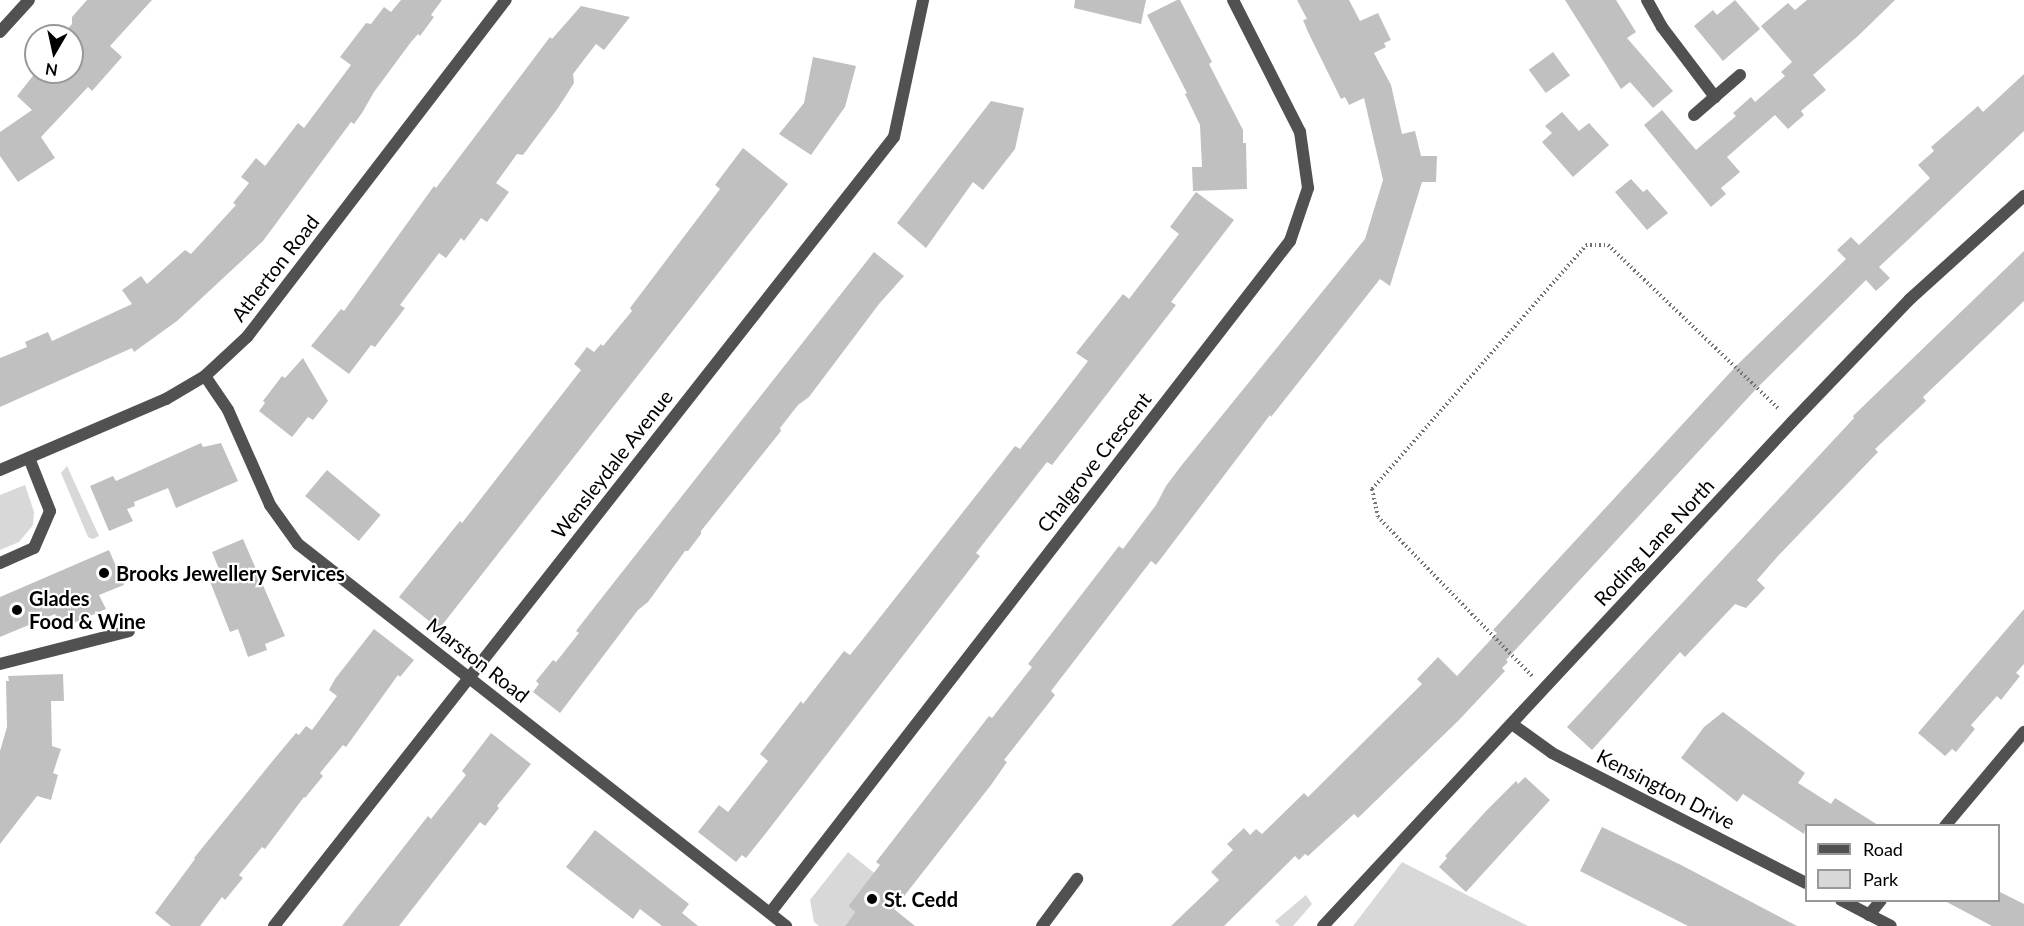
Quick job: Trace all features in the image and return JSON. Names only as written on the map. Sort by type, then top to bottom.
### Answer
[{"type":"street","points":[[0,32],[29,0]]},
{"type":"street","name":"Atherton Road","points":[[0,470],[166,399],[205,376],[246,337],[506,0]]},
{"type":"street","name":"Wensleydale Avenue","points":[[274,926],[894,136],[923,0]]},
{"type":"street","name":"Chalgrove Crescent","points":[[770,914],[1290,241],[1308,188],[1300,132],[1233,0]]},
{"type":"street","points":[[1647,0],[1662,27],[1715,97]]},
{"type":"street","points":[[1694,115],[1740,75]]},
{"type":"street","name":"Roding Lane North","points":[[1323,926],[1792,422],[1910,299],[2024,196]]},
{"type":"street","name":"Marston Road","points":[[205,376],[228,410],[270,505],[298,544],[786,926]]},
{"type":"street","points":[[0,563],[34,548],[50,511],[29,458]]},
{"type":"street","points":[[0,664],[129,631]]},
{"type":"street","name":"Kensington Drive","points":[[1512,724],[1552,753],[1805,882]]},
{"type":"street","points":[[1946,824],[2024,732]]},
{"type":"street","points":[[1042,926],[1077,879]]},
{"type":"street","points":[[1845,902],[1891,926]]},
{"type":"street","points":[[1869,915],[1879,902]]},
{"type":"path","points":[[1545,689],[1378,517],[1372,489],[1586,245],[1608,245],[1792,422]]},
{"type":"green space","points":[[67,466],[99,536],[93,539],[88,537],[61,473]]},
{"type":"green space","points":[[25,485],[34,512],[33,525],[19,542],[0,550],[0,495]]},
{"type":"green space","points":[[848,852],[882,879],[861,889],[848,906],[855,912],[845,926],[819,926],[814,922],[810,900]]},
{"type":"green space","points":[[1402,862],[1528,926],[1353,926]]},
{"type":"green space","points":[[1306,895],[1312,904],[1293,926],[1280,926],[1275,921]]},
{"type":"building","points":[[87,0],[152,0],[110,46],[122,57],[92,91],[88,87],[41,137],[55,158],[18,182],[0,156],[0,132],[32,110],[17,96],[26,84],[84,84],[84,24],[72,24],[72,17]]},
{"type":"building","points":[[401,0],[442,0],[431,15],[434,17],[420,36],[418,34],[411,42],[374,92],[354,124],[351,122],[263,241],[177,321],[134,352],[132,348],[0,407],[0,358],[27,347],[25,342],[48,332],[52,341],[132,304],[122,290],[141,276],[147,284],[185,250],[191,254],[236,205],[233,203],[249,183],[241,177],[256,158],[265,166],[298,123],[304,128],[351,65],[340,57],[366,23],[371,24],[384,7],[391,12]]},
{"type":"building","points":[[1075,0],[1146,0],[1141,24],[1074,8]]},
{"type":"building","points":[[1180,0],[1212,62],[1209,64],[1243,130],[1243,143],[1246,143],[1247,189],[1193,191],[1192,167],[1202,167],[1200,125],[1185,94],[1187,93],[1147,15]]},
{"type":"building","points":[[1297,0],[1349,0],[1360,21],[1378,13],[1391,40],[1384,43],[1386,47],[1374,53],[1391,85],[1402,134],[1415,131],[1421,156],[1437,156],[1436,182],[1422,182],[1390,286],[1380,279],[1271,417],[1270,415],[1156,565],[1151,561],[1051,691],[1055,695],[1004,760],[1007,762],[991,785],[894,909],[915,926],[845,926],[855,912],[848,906],[880,865],[876,862],[989,716],[992,718],[1032,667],[1028,664],[1119,546],[1123,549],[1156,505],[1166,486],[1181,466],[1365,239],[1383,180],[1364,98],[1349,105],[1345,97],[1341,99],[1308,32],[1303,20],[1307,19]]},
{"type":"building","points":[[1565,0],[1616,0],[1636,32],[1627,38],[1673,91],[1653,108],[1630,82],[1621,89]]},
{"type":"building","points":[[1735,0],[1760,29],[1723,61],[1694,26],[1713,10],[1717,15]]},
{"type":"building","points":[[1807,0],[1895,0],[1813,75],[1826,90],[1801,111],[1804,115],[1788,129],[1775,115],[1727,157],[1740,172],[1721,188],[1726,194],[1711,207],[1644,125],[1662,110],[1696,150],[1736,116],[1733,113],[1751,97],[1755,102],[1785,76],[1781,72],[1792,62],[1761,26],[1788,3],[1795,10]]},
{"type":"building","points":[[581,6],[630,17],[604,50],[596,44],[573,74],[574,83],[558,108],[523,155],[517,154],[496,183],[509,192],[487,222],[481,218],[464,241],[461,238],[446,258],[439,253],[400,305],[405,308],[375,347],[371,345],[349,374],[311,346],[341,309],[344,311],[434,186],[436,188],[550,37],[552,39]]},
{"type":"building","points":[[1553,52],[1570,75],[1546,93],[1529,70]]},
{"type":"building","points":[[813,57],[856,66],[845,107],[811,155],[779,134],[804,103]]},
{"type":"building","points":[[2024,74],[2024,131],[1879,267],[1890,278],[1876,291],[1866,280],[1757,388],[1506,660],[1508,662],[1502,668],[1505,671],[1459,720],[1358,818],[1354,814],[1308,856],[1305,854],[1299,860],[1295,856],[1224,926],[1171,926],[1219,880],[1211,872],[1233,850],[1227,844],[1244,828],[1250,835],[1256,829],[1262,834],[1304,793],[1308,797],[1422,684],[1417,679],[1438,657],[1457,676],[1497,633],[1493,630],[1737,365],[1846,259],[1837,250],[1851,237],[1859,245],[1930,178],[1918,165],[1934,151],[1931,147],[1978,106],[1983,112]]},
{"type":"building","points":[[991,101],[1024,108],[1015,149],[983,190],[973,182],[926,248],[897,223]]},
{"type":"building","points":[[1562,112],[1579,131],[1589,123],[1609,145],[1573,177],[1542,142],[1552,133],[1545,126]]},
{"type":"building","points":[[743,148],[788,184],[439,629],[399,597],[460,521],[462,523],[581,370],[574,364],[587,347],[594,352],[601,344],[603,346],[632,311],[630,308],[720,189],[715,185]]},
{"type":"building","points":[[1631,179],[1643,192],[1647,189],[1668,213],[1647,230],[1615,192]]},
{"type":"building","points":[[1196,192],[1234,220],[1171,302],[1176,305],[1052,465],[1047,462],[976,553],[980,556],[766,833],[746,858],[742,855],[736,862],[698,832],[719,805],[728,812],[768,761],[760,754],[801,701],[803,704],[844,651],[850,655],[1015,446],[1020,449],[1056,403],[1088,361],[1076,353],[1123,294],[1129,299],[1179,234],[1170,227]]},
{"type":"building","points":[[2024,251],[2024,301],[1923,397],[1926,401],[1875,449],[1878,452],[1778,556],[1757,580],[1765,588],[1746,608],[1735,604],[1685,657],[1680,652],[1592,750],[1567,727],[1854,418],[1853,416]]},
{"type":"building","points":[[874,252],[904,276],[879,304],[809,397],[798,405],[780,428],[781,431],[701,531],[688,551],[685,551],[648,602],[638,610],[560,713],[533,692],[539,684],[536,681],[553,660],[556,662],[579,633],[576,631],[593,609]]},
{"type":"building","points":[[303,358],[328,401],[313,420],[308,417],[292,437],[259,411],[265,403],[263,401],[282,376],[285,378]]},
{"type":"building","points":[[201,443],[203,447],[221,443],[238,481],[176,508],[168,488],[134,502],[135,506],[127,509],[133,521],[109,531],[90,486],[113,476],[116,481]]},
{"type":"building","points":[[327,470],[381,515],[359,541],[305,496]]},
{"type":"building","points":[[243,539],[285,636],[265,644],[267,650],[248,657],[238,629],[230,632],[209,579],[221,574],[212,552]]},
{"type":"building","points":[[109,550],[124,585],[99,595],[106,609],[62,628],[55,614],[0,637],[0,597]]},
{"type":"building","points":[[2024,609],[2024,664],[2016,673],[2020,676],[2001,700],[1997,696],[1971,725],[1975,729],[1956,752],[1952,749],[1945,756],[1918,733]]},
{"type":"building","points":[[374,629],[414,660],[400,677],[398,675],[346,747],[343,745],[320,773],[323,776],[304,797],[265,849],[262,847],[239,875],[243,878],[225,900],[222,897],[200,926],[171,926],[155,913],[194,858],[296,733],[299,735],[306,726],[312,730],[337,696],[329,690],[335,679]]},
{"type":"building","points":[[63,674],[64,701],[51,701],[52,746],[61,749],[53,773],[58,775],[51,800],[37,796],[0,844],[0,751],[7,727],[6,681],[9,681],[8,676]]},
{"type":"building","points":[[1723,712],[1805,773],[1798,783],[1831,804],[1835,798],[1876,824],[1805,824],[1804,834],[1743,794],[1737,802],[1681,758],[1704,727]]},
{"type":"building","points":[[491,733],[531,764],[497,806],[499,808],[485,826],[480,822],[399,926],[342,926],[428,816],[431,819],[466,775],[462,771]]},
{"type":"building","points":[[1525,777],[1550,800],[1466,892],[1439,867],[1447,858],[1445,856],[1487,810],[1516,781],[1518,784]]},
{"type":"building","points":[[1602,827],[1683,866],[1797,926],[1688,926],[1580,871]]},
{"type":"building","points":[[595,830],[689,904],[682,913],[698,926],[662,926],[640,909],[633,919],[566,867]]},
{"type":"building","points":[[2000,892],[2024,904],[2024,926],[1992,926],[1947,902],[2000,902]]},
{"type":"place","name":"Brooks Jewellery Services","points":[[104,573]]},
{"type":"place","name":"Glades Food & Wine","points":[[17,610]]},
{"type":"place","name":"St. Cedd","points":[[872,899]]}]
